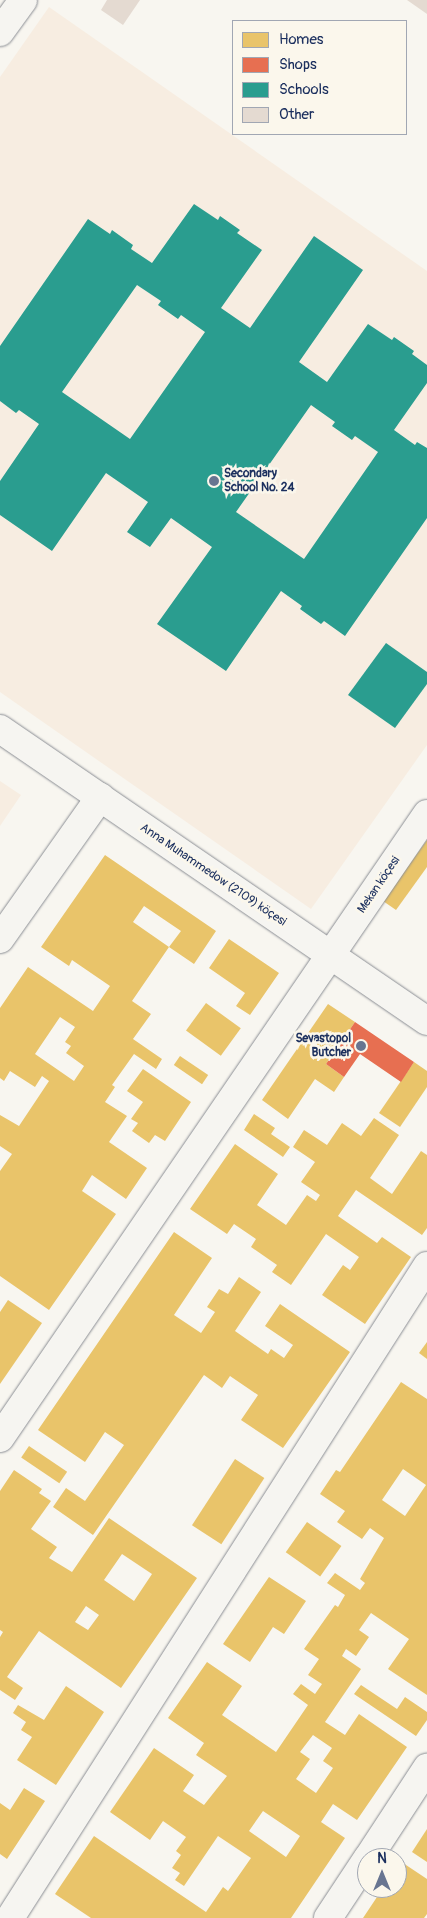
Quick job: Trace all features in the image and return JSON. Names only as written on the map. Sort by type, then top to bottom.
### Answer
[{"type":"street","points":[[0,32],[23,0]]},
{"type":"street","name":"Anna Muhammedow (2109) köçesi","points":[[0,728],[427,1021]]},
{"type":"street","points":[[0,939],[100,798]]},
{"type":"street","name":"Mekan köçesi","points":[[0,1438],[427,814]]},
{"type":"street","points":[[10,1918],[427,1266]]},
{"type":"street","points":[[374,1848],[427,1768]]},
{"type":"street","points":[[328,1918],[357,1874]]},
{"type":"shaded area","name":"Secondary School No. 24","points":[[49,7],[427,271],[427,745],[311,909],[0,692],[0,77]]},
{"type":"shaded area","points":[[0,781],[21,795],[0,826]]},
{"type":"building: Homes","points":[[427,840],[427,867],[396,910],[383,901]]},
{"type":"building: Homes","points":[[105,855],[216,931],[194,964],[169,947],[132,1001],[151,1014],[133,1039],[162,1059],[156,1069],[134,1054],[112,1085],[115,1087],[105,1102],[127,1116],[109,1142],[147,1168],[126,1199],[92,1175],[82,1191],[116,1214],[49,1310],[0,1276],[0,1171],[12,1154],[0,1146],[0,1115],[19,1126],[49,1081],[42,1076],[35,1087],[10,1071],[4,1081],[0,1078],[0,1008],[28,967],[93,1011],[110,986],[72,960],[69,966],[41,947]],"holes":[[[144,906],[181,931],[169,947],[133,922]],[[60,1017],[75,1027],[65,1042],[71,1046],[66,1053],[84,1066],[74,1081],[35,1054]]]},
{"type":"building: Homes","points":[[229,939],[279,973],[250,1015],[236,1006],[245,993],[209,968]]},
{"type":"building: Homes","points":[[206,1003],[241,1028],[221,1056],[186,1031]]},
{"type":"building: Homes","points":[[328,1004],[355,1022],[326,1064],[344,1077],[334,1092],[315,1079],[288,1119],[262,1100]]},
{"type":"building: Homes","points":[[180,1056],[208,1075],[202,1084],[174,1065]]},
{"type":"building: Homes","points":[[414,1062],[427,1071],[427,1087],[400,1127],[379,1113]]},
{"type":"building: Homes","points":[[143,1069],[191,1102],[165,1141],[155,1135],[149,1143],[132,1131],[138,1123],[131,1119],[143,1102],[127,1091]]},
{"type":"building: Homes","points":[[254,1114],[275,1128],[271,1134],[290,1147],[283,1157],[244,1130]]},
{"type":"building: Homes","points":[[374,1118],[399,1135],[370,1178],[392,1194],[421,1151],[427,1155],[427,1228],[422,1235],[356,1190],[338,1216],[377,1243],[382,1237],[411,1257],[365,1324],[322,1295],[343,1265],[350,1270],[359,1257],[326,1234],[291,1285],[272,1272],[277,1265],[251,1247],[256,1239],[234,1224],[227,1234],[190,1209],[235,1144],[278,1174],[257,1205],[286,1225],[307,1195],[316,1201],[320,1195],[301,1182],[315,1162],[293,1147],[304,1130],[327,1145],[342,1123],[361,1136]]},
{"type":"building: Homes","points":[[174,1232],[212,1258],[174,1315],[201,1333],[215,1312],[207,1307],[219,1289],[228,1294],[239,1277],[261,1292],[235,1331],[268,1354],[271,1349],[284,1358],[293,1345],[265,1326],[280,1304],[350,1352],[283,1448],[241,1420],[258,1395],[230,1376],[222,1388],[204,1375],[93,1535],[53,1507],[66,1488],[85,1501],[124,1445],[105,1432],[85,1462],[38,1430]]},
{"type":"building: Homes","points":[[8,1300],[42,1323],[0,1384],[0,1312]]},
{"type":"building: Homes","points":[[427,1342],[427,1359],[419,1353]]},
{"type":"building: Homes","points":[[401,1382],[427,1399],[427,1695],[388,1669],[409,1639],[371,1613],[359,1630],[369,1637],[356,1656],[346,1649],[342,1656],[361,1669],[325,1722],[345,1735],[359,1714],[407,1747],[357,1820],[333,1804],[321,1822],[345,1838],[291,1918],[91,1918],[55,1894],[94,1836],[206,1912],[223,1887],[228,1891],[251,1858],[218,1836],[184,1886],[175,1880],[180,1873],[172,1868],[181,1855],[176,1851],[186,1837],[163,1821],[150,1840],[110,1812],[154,1748],[194,1775],[183,1791],[204,1805],[227,1776],[196,1755],[204,1743],[168,1718],[207,1662],[242,1686],[222,1715],[276,1752],[308,1705],[293,1694],[301,1684],[315,1694],[322,1684],[308,1675],[319,1659],[304,1649],[335,1605],[338,1607],[345,1595],[327,1583],[335,1573],[360,1590],[365,1583],[360,1579],[384,1538],[370,1528],[362,1539],[337,1522],[345,1511],[320,1494],[336,1470],[340,1472]],"holes":[[[403,1469],[426,1485],[405,1516],[382,1500]],[[313,1735],[332,1748],[323,1761],[333,1768],[316,1793],[296,1779],[310,1759],[300,1752]],[[263,1811],[300,1836],[286,1857],[249,1831]]]},
{"type":"building: Homes","points":[[29,1446],[67,1472],[59,1483],[21,1458]]},
{"type":"building: Homes","points":[[235,1459],[264,1478],[221,1544],[192,1525]]},
{"type":"building: Homes","points":[[14,1470],[42,1489],[39,1493],[51,1501],[31,1529],[57,1547],[49,1558],[72,1572],[109,1518],[197,1578],[121,1688],[39,1631],[7,1677],[23,1688],[15,1700],[0,1690],[0,1637],[3,1632],[0,1630],[0,1491]],"holes":[[[122,1554],[152,1574],[134,1601],[104,1580]],[[86,1606],[99,1615],[88,1630],[75,1622]]]},
{"type":"building: Homes","points":[[307,1522],[341,1546],[320,1576],[286,1552]]},
{"type":"building: Homes","points":[[269,1577],[306,1601],[284,1634],[273,1627],[250,1662],[223,1644]]},
{"type":"building: Homes","points":[[361,1685],[397,1709],[405,1697],[427,1712],[427,1720],[416,1736],[354,1694]]},
{"type":"building: Homes","points":[[66,1686],[104,1712],[56,1785],[17,1760],[32,1737],[21,1730],[26,1722],[13,1713],[18,1705],[44,1720]]},
{"type":"building: Homes","points":[[24,1788],[45,1801],[7,1859],[0,1854],[0,1803],[10,1810]]},
{"type":"building: Homes","points":[[427,1829],[427,1862],[412,1852]]},
{"type":"building: Homes","points":[[407,1866],[427,1879],[427,1914],[424,1918],[363,1918],[376,1898],[407,1898]]},
{"type":"building: Shops","points":[[355,1022],[414,1062],[401,1082],[360,1054],[344,1077],[326,1064]]},
{"type":"building: Schools","points":[[194,204],[218,220],[220,216],[240,230],[237,233],[262,250],[221,308],[250,328],[314,236],[363,270],[299,362],[327,382],[368,324],[392,340],[394,337],[414,351],[412,354],[427,365],[427,383],[394,430],[415,445],[417,442],[427,448],[427,518],[345,636],[324,621],[321,624],[300,609],[302,606],[281,591],[226,671],[157,624],[212,547],[171,518],[150,547],[127,532],[148,502],[106,473],[52,551],[0,515],[0,481],[39,424],[19,410],[16,413],[0,401],[0,346],[88,219],[110,234],[112,230],[133,245],[131,249],[152,263]],"holes":[[[137,285],[161,301],[158,305],[178,319],[181,315],[205,332],[130,439],[62,392]],[[311,405],[335,422],[332,426],[352,440],[355,436],[378,452],[304,559],[236,512]]]},
{"type":"building: Schools","points":[[386,643],[427,672],[427,684],[395,728],[348,695]]},
{"type":"building: Other","points":[[107,0],[140,0],[123,25],[101,10]]},
{"type":"building: Other","points":[[407,0],[427,0],[427,14]]},
{"type":"place","name":"Secondary School No. 24","points":[[214,481]]},
{"type":"place","name":"Sevastopol Butcher","points":[[361,1046]]}]
